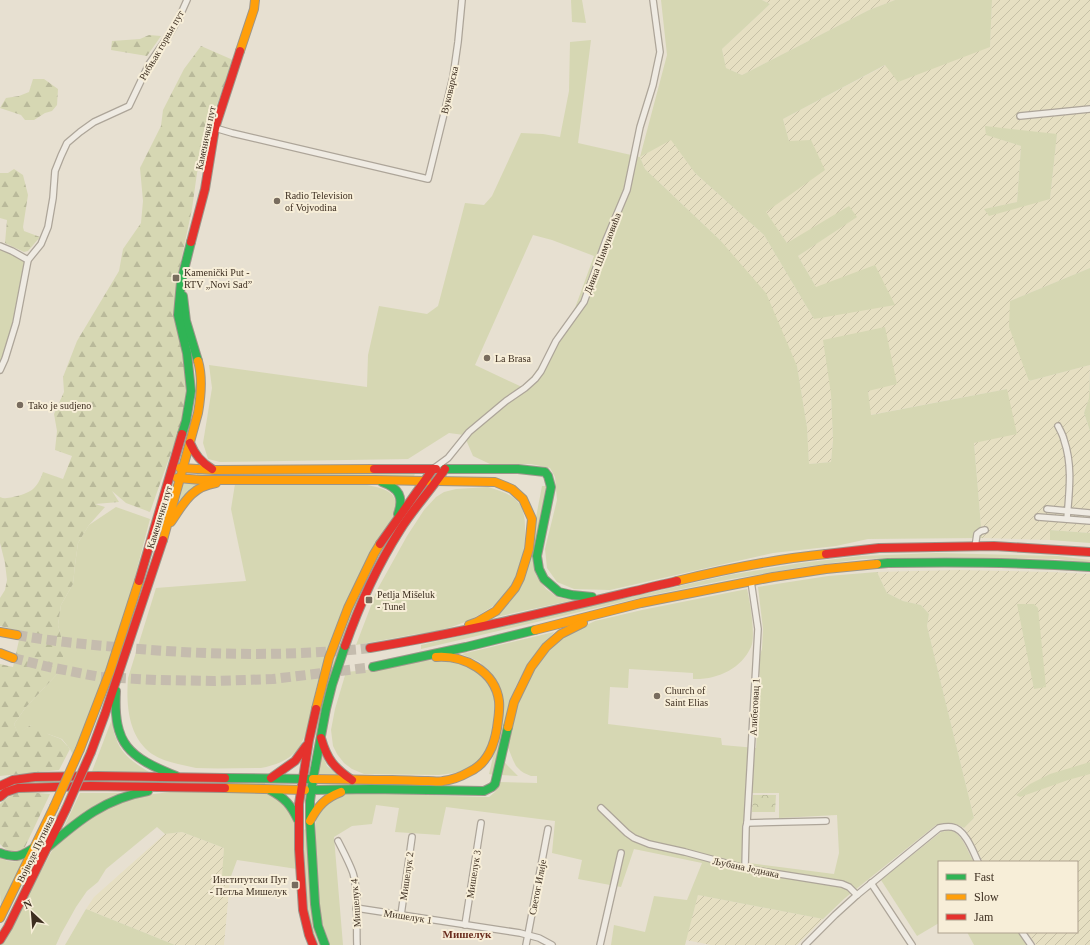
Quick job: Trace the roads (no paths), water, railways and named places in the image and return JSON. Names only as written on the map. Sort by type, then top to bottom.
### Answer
[{"type":"main road","name":"Каменички пут","points":[[54,807],[80,749],[110,671],[151,542],[186,421],[191,391],[187,353],[178,315],[181,282],[205,189],[216,128],[229,83],[254,9],[254,0]]},
{"type":"main road","name":"Каменички пут","points":[[91,752],[118,677],[167,527],[201,397],[199,365],[186,321],[181,282]]},
{"type":"main road","points":[[190,443],[194,454],[199,460],[204,465],[215,470]]},
{"type":"main road","points":[[173,466],[183,469],[215,470],[542,470],[549,479],[551,487],[537,556],[541,574],[554,589],[572,596],[591,597],[622,593]]},
{"type":"main road","points":[[313,945],[303,910],[299,849],[299,804],[309,740],[322,684],[337,635],[348,608],[374,554],[433,469]]},
{"type":"main road","points":[[325,945],[316,916],[310,821],[313,779],[332,685],[364,597],[379,567],[400,530],[445,469]]},
{"type":"main road","points":[[170,477],[180,479],[232,480],[495,482],[512,489],[523,499],[532,519],[529,549],[520,578],[515,588],[496,611],[477,622],[446,634]]},
{"type":"main road","points":[[167,527],[184,502],[195,491],[205,486],[232,480]]},
{"type":"main road","points":[[375,480],[388,484],[398,491],[401,503],[393,525]]},
{"type":"main road","points":[[370,648],[512,620],[727,569],[807,556],[869,549],[909,547],[994,546],[1090,552]]},
{"type":"main road","points":[[373,667],[581,619],[608,611],[695,592],[762,579],[826,569],[888,563],[959,562],[1052,564],[1090,567]]},
{"type":"main road","points":[[0,797],[6,792],[18,788],[91,786],[266,788],[301,790],[484,791],[492,787],[496,781],[503,744],[514,702],[531,667],[546,647],[561,634],[608,611]]},
{"type":"main road","points":[[0,632],[17,636]]},
{"type":"main road","points":[[0,653],[13,658]]},
{"type":"main road","points":[[0,786],[13,780],[35,777],[98,776],[443,782],[457,778],[478,767],[494,746],[499,712],[499,700],[496,691],[491,681],[476,666],[464,660],[441,656],[416,658]]},
{"type":"main road","points":[[118,677],[115,704],[118,729],[122,738],[129,749],[138,758],[180,778]]},
{"type":"main road","points":[[321,738],[324,750],[330,763],[342,774],[352,780]]},
{"type":"main road","points":[[270,779],[293,764],[309,740]]},
{"type":"main road","name":"Војводе Путника","points":[[0,940],[48,847],[91,752]]},
{"type":"main road","points":[[48,847],[71,827],[91,813],[118,798],[137,792],[183,787]]},
{"type":"main road","points":[[266,788],[285,798],[291,804],[299,823]]},
{"type":"main road","points":[[310,821],[316,810],[324,801],[338,793],[348,790]]},
{"type":"main road","name":"Војводе Путника","points":[[0,918],[54,807]]},
{"type":"main road","points":[[0,853],[9,857],[22,855],[35,847]]},
{"type":"street","name":"Рибњак горњи пут","points":[[0,370],[16,323],[28,260],[41,244],[48,227],[53,198],[55,171],[67,143],[94,122],[129,106],[149,64],[172,29],[187,0]]},
{"type":"street","name":"Вуковарска","points":[[216,128],[428,179],[453,77],[462,0]]},
{"type":"street","name":"Динка Шимуновића","points":[[433,469],[448,458],[469,432],[535,379],[541,371],[556,341],[571,318],[584,302],[606,240],[627,190],[640,127],[653,85],[660,52],[654,0]]},
{"type":"street","points":[[1020,116],[1090,109]]},
{"type":"street","points":[[0,246],[28,260]]},
{"type":"street","points":[[1058,426],[1064,440],[1070,465],[1067,519]]},
{"type":"street","name":"Динка Шимуновића","points":[[445,469],[448,458]]},
{"type":"street","points":[[1048,509],[1090,513]]},
{"type":"street","points":[[1038,517],[1090,521]]},
{"type":"street","points":[[975,547],[977,534],[980,531],[985,530]]},
{"type":"street","name":"Алибеговац 1","points":[[745,868],[746,827],[752,755],[758,629],[751,581]]},
{"type":"street","name":"Љубана Једнака","points":[[601,808],[627,833],[634,838],[649,844],[745,868],[842,884],[849,887],[857,895]]},
{"type":"street","points":[[747,823],[826,821]]},
{"type":"street","name":"Мишелук 3","points":[[465,925],[481,823]]},
{"type":"street","points":[[807,944],[857,895],[939,828],[946,826],[961,831],[978,861]]},
{"type":"street","name":"Светог Илије","points":[[526,945],[548,829]]},
{"type":"street","name":"Мишелук 2","points":[[401,915],[412,837]]},
{"type":"street","name":"Мишелук 4","points":[[338,841],[353,874],[355,886],[357,945]]},
{"type":"street","points":[[600,945],[621,852]]},
{"type":"street","points":[[871,883],[912,945]]},
{"type":"street","name":"Мишелук 1","points":[[356,908],[528,935],[552,945]]},
{"type":"street","points":[[1023,933],[1031,945]]},
{"type":"tunnel","points":[[17,635],[54,641],[179,652],[275,654],[370,648]]},
{"type":"tunnel","points":[[13,658],[100,677],[157,680],[214,681],[273,679],[373,667]]},
{"type":"place","name":"Radio Television of Vojvodina","points":[[277,201]]},
{"type":"place","name":"Kamenički Put - RTV „Novi Sad”","points":[[176,278]]},
{"type":"place","name":"La Brasa","points":[[487,358]]},
{"type":"place","name":"Tako je sudjeno","points":[[20,405]]},
{"type":"place","name":"Petlja Mišeluk - Tunel","points":[[369,600]]},
{"type":"place","name":"Church of Saint Elias","points":[[657,696]]},
{"type":"place","name":"Институтски Пут - Петља Мишелук","points":[[295,885]]},
{"type":"district","name":"Мишелук","points":[[467,934]]}]
